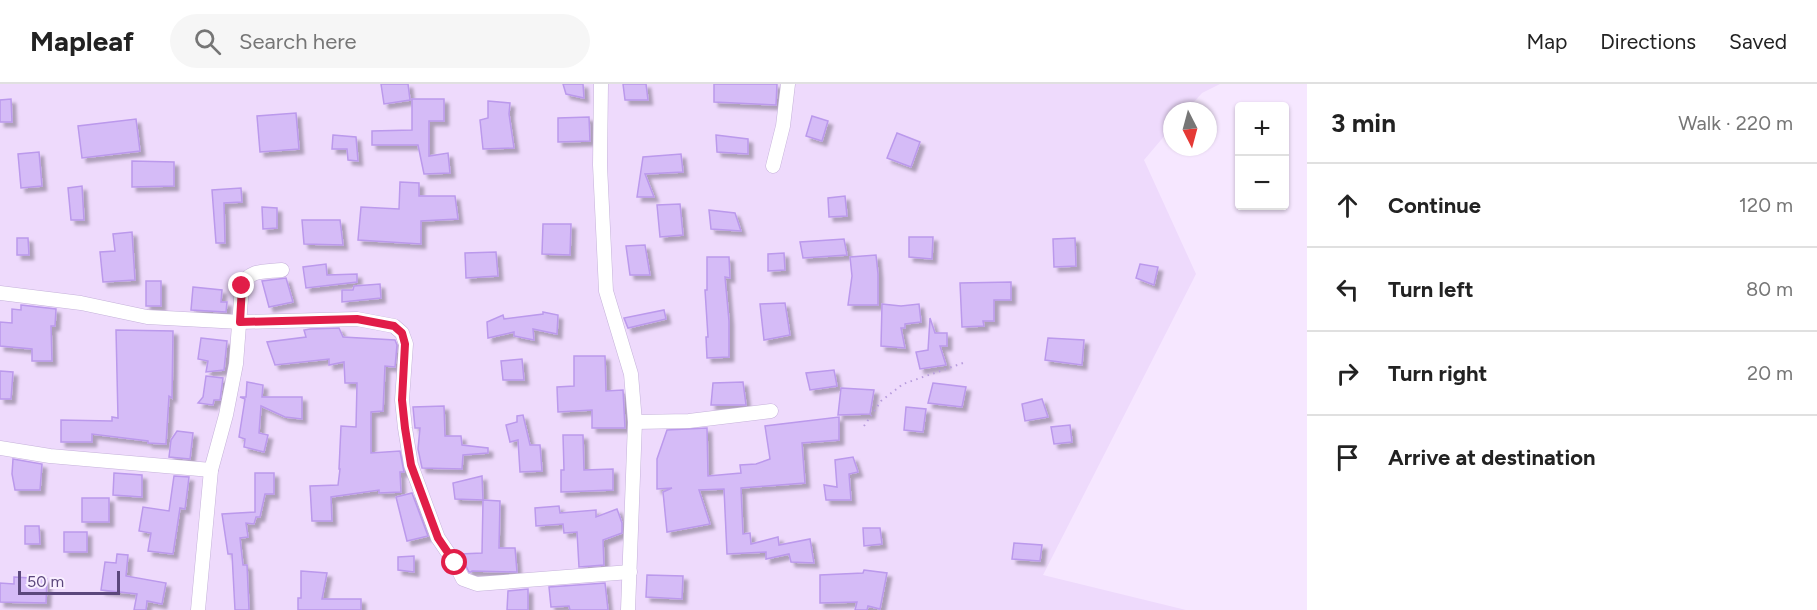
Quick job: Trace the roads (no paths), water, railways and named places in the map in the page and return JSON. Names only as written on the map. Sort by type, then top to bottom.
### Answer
[{"type":"street","points":[[601,84],[600,165],[606,291],[631,374],[635,422],[628,610]]},
{"type":"street","points":[[773,166],[783,126],[788,84]]},
{"type":"street","points":[[198,610],[211,470],[226,415],[236,364],[242,286],[245,278],[254,272],[282,270]]},
{"type":"street","points":[[0,293],[81,303],[147,317],[240,322],[357,319],[394,326],[402,333],[405,344],[402,400],[411,465],[438,538],[463,579],[477,584],[630,572]]},
{"type":"street","points":[[635,422],[689,422],[771,411]]},
{"type":"street","points":[[0,448],[50,456],[211,470]]}]
